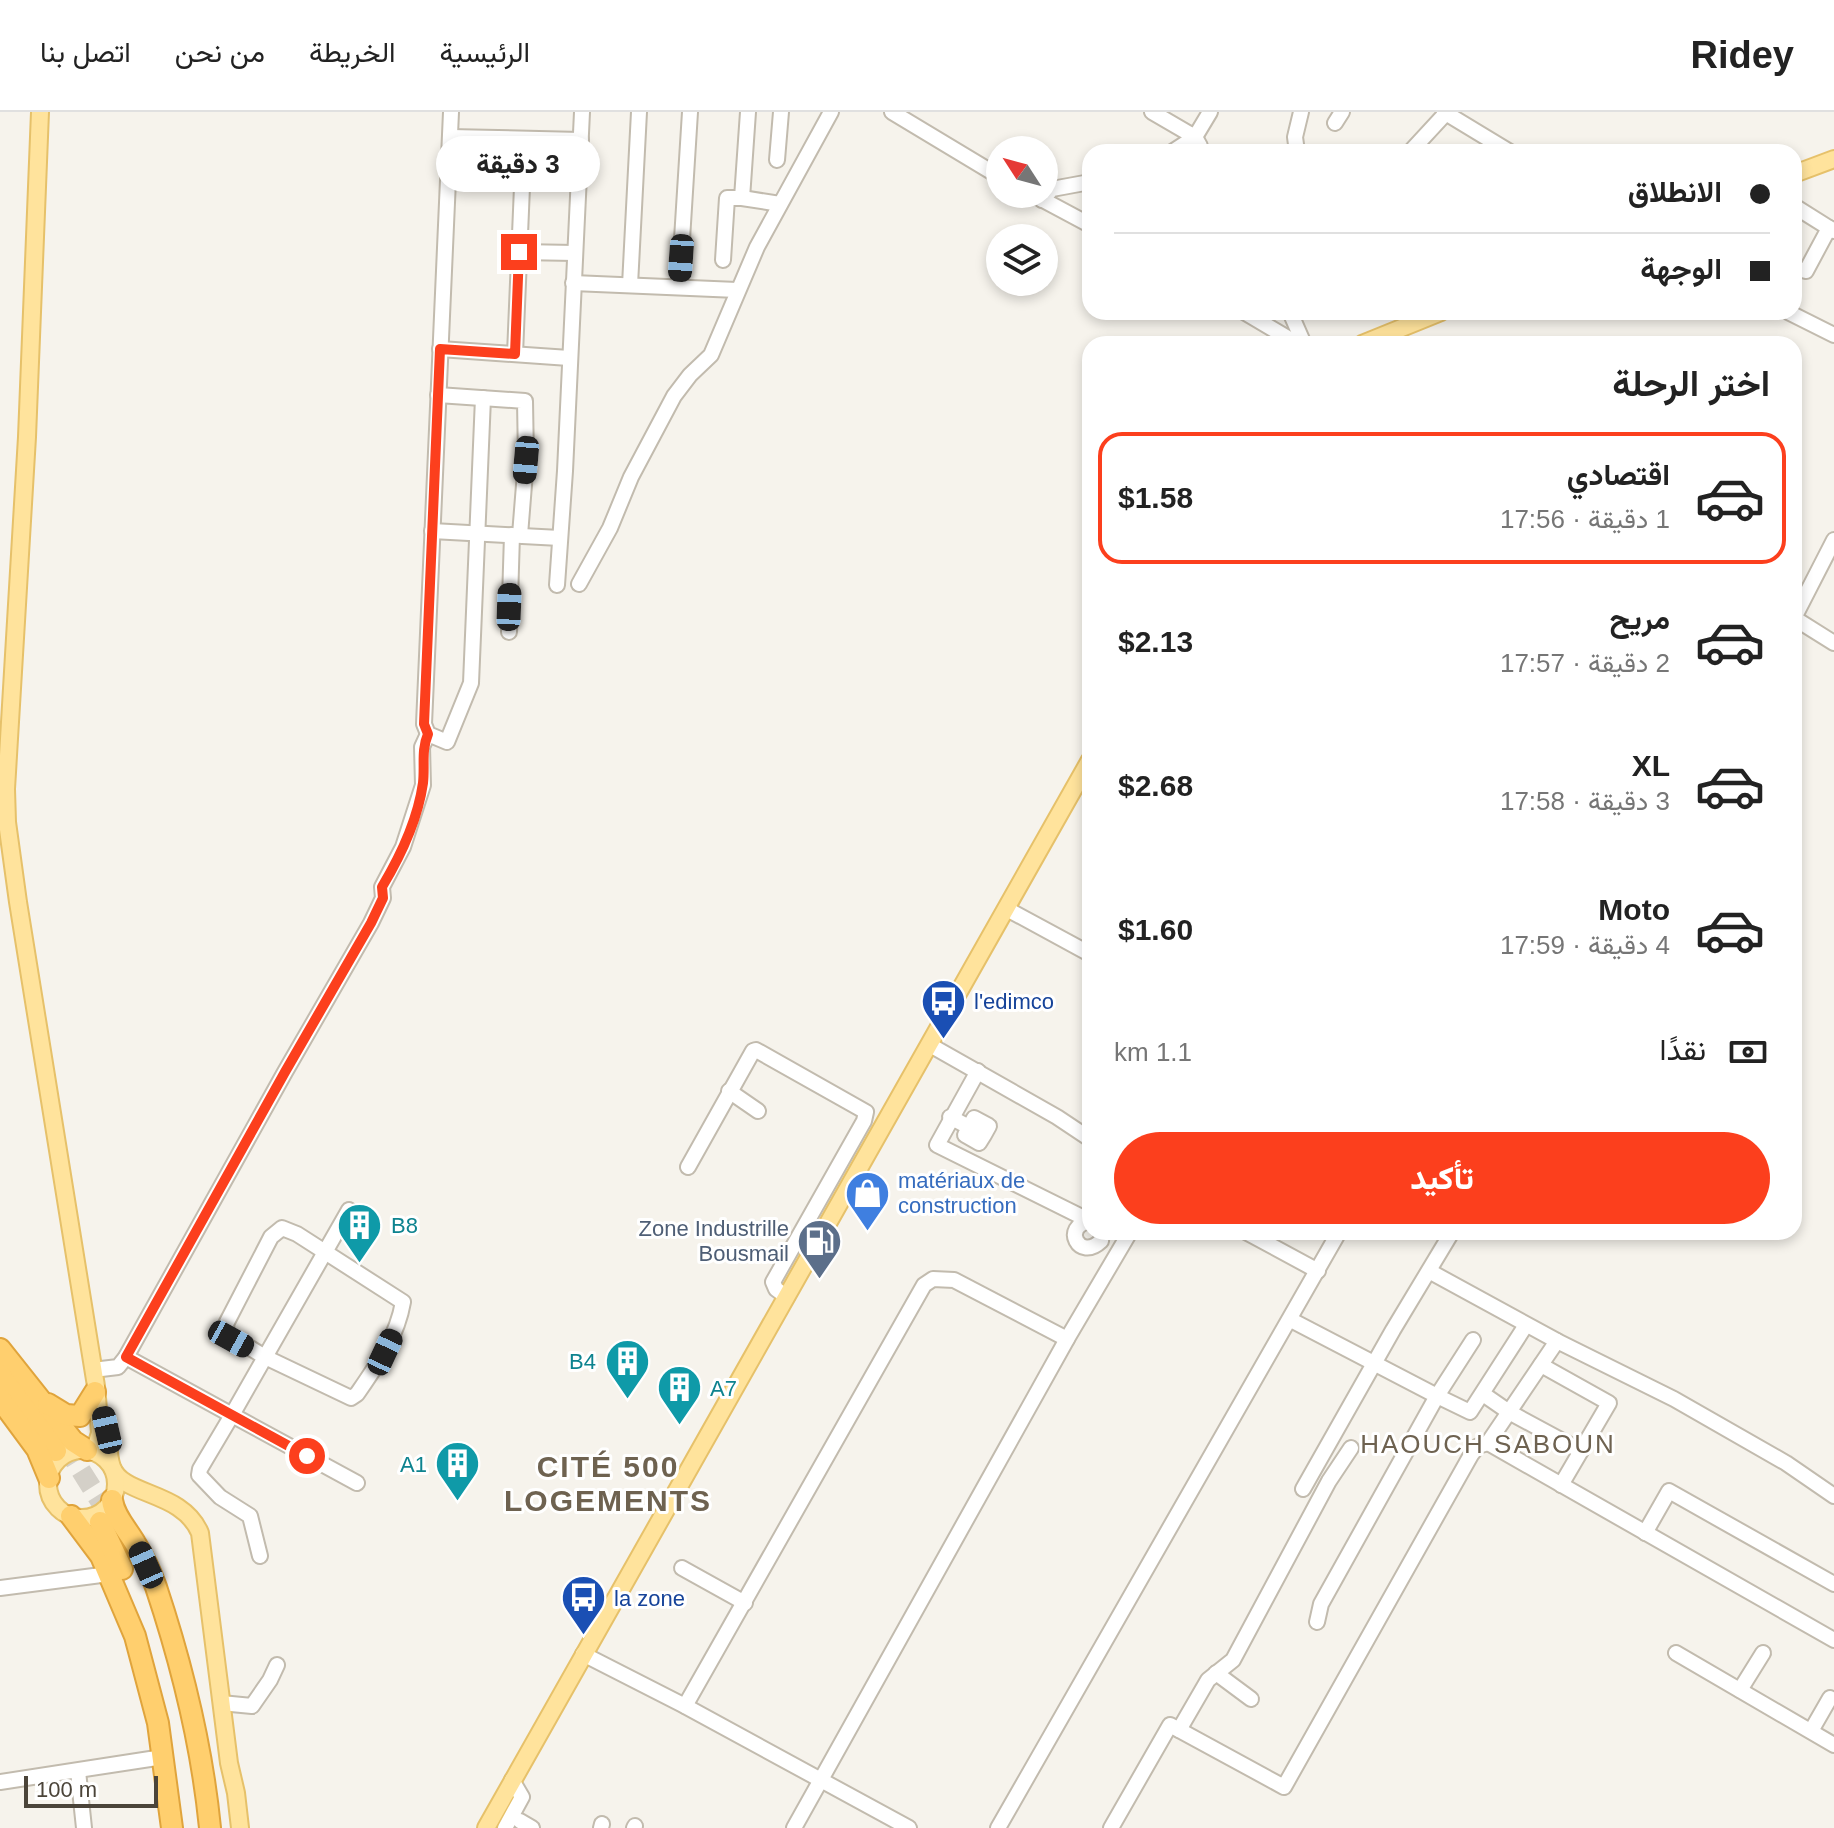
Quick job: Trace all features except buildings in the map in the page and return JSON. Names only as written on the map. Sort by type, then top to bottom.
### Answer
[{"type":"highway","points":[[0,1349],[73,1441],[90,1451]]},
{"type":"highway","points":[[0,1360],[21,1383],[61,1448],[0,1375]]},
{"type":"highway","points":[[41,1399],[55,1410],[74,1417],[85,1412],[95,1383]]},
{"type":"highway","points":[[0,1399],[37,1449],[49,1478]]},
{"type":"highway","points":[[107,1513],[114,1510],[137,1545],[155,1585],[186,1688],[210,1828]]},
{"type":"highway","points":[[107,1513],[120,1565],[151,1649],[167,1720],[184,1828]]},
{"type":"highway","points":[[107,1513],[129,1552],[156,1613],[181,1713],[198,1828]]},
{"type":"highway","points":[[71,1516],[101,1556],[135,1636],[158,1723],[172,1828]]},
{"type":"main road","points":[[40,112],[27,437],[6,789],[7,822],[95,1383],[100,1433],[90,1451]]},
{"type":"main road","points":[[1802,171],[1834,159]]},
{"type":"main road","points":[[1382,336],[1421,320]]},
{"type":"main road","points":[[486,1828],[512,1821],[512,1780],[1082,774]]},
{"type":"main road","points":[[95,1383],[116,1484],[107,1513]]},
{"type":"main road","points":[[173,1503],[126,1494],[107,1513],[71,1516],[55,1505],[48,1487],[49,1478],[56,1462],[62,1457],[70,1452],[90,1451],[102,1456],[131,1485],[173,1503],[193,1519],[200,1533],[240,1828]]},
{"type":"street","points":[[451,112],[424,724],[428,734],[447,742],[471,683],[483,398]]},
{"type":"street","points":[[557,585],[582,112]]},
{"type":"street","points":[[630,285],[639,112]]},
{"type":"street","points":[[679,287],[690,112]]},
{"type":"street","points":[[742,198],[748,112]]},
{"type":"street","points":[[777,160],[781,112]]},
{"type":"street","points":[[579,584],[610,528],[631,477],[674,396],[711,355],[737,290],[831,112]]},
{"type":"street","points":[[892,112],[986,169]]},
{"type":"street","points":[[1152,112],[1195,144]]},
{"type":"street","points":[[1196,144],[1210,112]]},
{"type":"street","points":[[1296,144],[1301,112]]},
{"type":"street","points":[[1417,144],[1445,113],[1497,144]]},
{"type":"street","points":[[450,137],[581,140]]},
{"type":"street","points":[[515,354],[524,139]]},
{"type":"street","points":[[1058,188],[1082,183]]},
{"type":"street","points":[[723,260],[727,198],[780,204]]},
{"type":"street","points":[[1058,208],[1082,221]]},
{"type":"street","points":[[1802,211],[1831,230],[1806,271],[1802,272]]},
{"type":"street","points":[[519,252],[575,253]]},
{"type":"street","points":[[573,283],[737,290]]},
{"type":"street","points":[[1802,319],[1834,335]]},
{"type":"street","points":[[1261,320],[1294,336]]},
{"type":"street","points":[[440,349],[569,358]]},
{"type":"street","points":[[438,395],[525,401],[526,460],[516,535],[509,632]]},
{"type":"street","points":[[432,531],[560,538]]},
{"type":"street","points":[[1802,602],[1834,540]]},
{"type":"street","points":[[1802,623],[1834,643]]},
{"type":"street","points":[[95,1383],[118,1367],[126,1357],[371,923],[383,898],[382,887],[403,847],[423,785],[422,747],[428,734]]},
{"type":"street","points":[[1007,909],[1082,950]]},
{"type":"street","points":[[930,1045],[1082,1134]]},
{"type":"street","points":[[688,1167],[750,1053],[756,1050],[866,1112],[864,1121],[773,1282],[776,1289],[787,1297]]},
{"type":"street","points":[[978,1071],[937,1145],[1082,1217]]},
{"type":"street","points":[[729,1091],[758,1111]]},
{"type":"street","points":[[950,1117],[969,1127],[965,1135],[979,1143],[984,1135]]},
{"type":"street","points":[[260,1556],[250,1516],[220,1497],[199,1475],[200,1469],[349,1210]]},
{"type":"street","points":[[1082,1223],[1076,1228],[1075,1239],[1082,1247],[1093,1248],[1101,1240]]},
{"type":"street","points":[[282,1228],[403,1302],[400,1318],[385,1352],[357,1394],[351,1398],[265,1357],[231,1339],[226,1327],[271,1237],[282,1228]]},
{"type":"street","points":[[794,1828],[1125,1240]]},
{"type":"street","points":[[1261,1240],[1318,1271]]},
{"type":"street","points":[[998,1828],[1335,1240]]},
{"type":"street","points":[[1303,1489],[1447,1240]]},
{"type":"street","points":[[1429,1271],[1526,1325],[1674,1399],[1786,1463],[1834,1496]]},
{"type":"street","points":[[685,1706],[924,1285],[941,1278],[954,1280],[1067,1339]]},
{"type":"street","points":[[1291,1320],[1470,1412],[1526,1325]]},
{"type":"street","points":[[1317,1622],[1321,1604],[1437,1396],[1473,1340]]},
{"type":"street","points":[[1111,1828],[1170,1725],[1284,1787],[1471,1455],[1478,1446],[1488,1443],[1557,1341]]},
{"type":"street","points":[[126,1357],[357,1483]]},
{"type":"street","points":[[1541,1365],[1609,1403],[1561,1485]]},
{"type":"street","points":[[1483,1394],[1509,1412],[1581,1451]]},
{"type":"street","points":[[1488,1443],[1834,1640]]},
{"type":"street","points":[[1179,1730],[1208,1680],[1233,1660],[1329,1481],[1351,1448]]},
{"type":"street","points":[[1645,1533],[1669,1491],[1834,1584]]},
{"type":"street","points":[[682,1568],[745,1603]]},
{"type":"street","points":[[0,1588],[109,1574]]},
{"type":"street","points":[[1676,1653],[1834,1745]]},
{"type":"street","points":[[1740,1690],[1763,1653]]},
{"type":"street","points":[[583,1654],[909,1828]]},
{"type":"street","points":[[221,1703],[252,1706],[277,1665]]},
{"type":"street","points":[[1216,1673],[1251,1699]]},
{"type":"street","points":[[1811,1731],[1830,1698]]},
{"type":"street","points":[[0,1782],[163,1757]]},
{"type":"street","points":[[78,1771],[84,1828]]},
{"type":"tunnel","points":[[65,1445],[110,1517]]},
{"type":"place","name":"l'edimco","points":[[943,1040]]},
{"type":"place","name":"matériaux de construction","points":[[867,1232]]},
{"type":"place","name":"B8","points":[[360,1264]]},
{"type":"place","name":"Zone Industrille Bousmail","points":[[820,1280]]},
{"type":"place","name":"B4","points":[[627,1400]]},
{"type":"place","name":"A7","points":[[679,1427]]},
{"type":"place","name":"A1","points":[[458,1503]]},
{"type":"place","name":"la zone","points":[[583,1637]]},
{"type":"district","name":"HAOUCH SABOUN","points":[[1488,1444]]},
{"type":"district","name":"CITÉ 500 LOGEMENTS","points":[[608,1484]]},
{"type":"route","points":[[307,1456],[126,1357],[371,923],[383,898],[382,887],[403,847],[423,785],[422,747],[428,734],[424,724],[440,349],[515,354],[519,252]]}]
